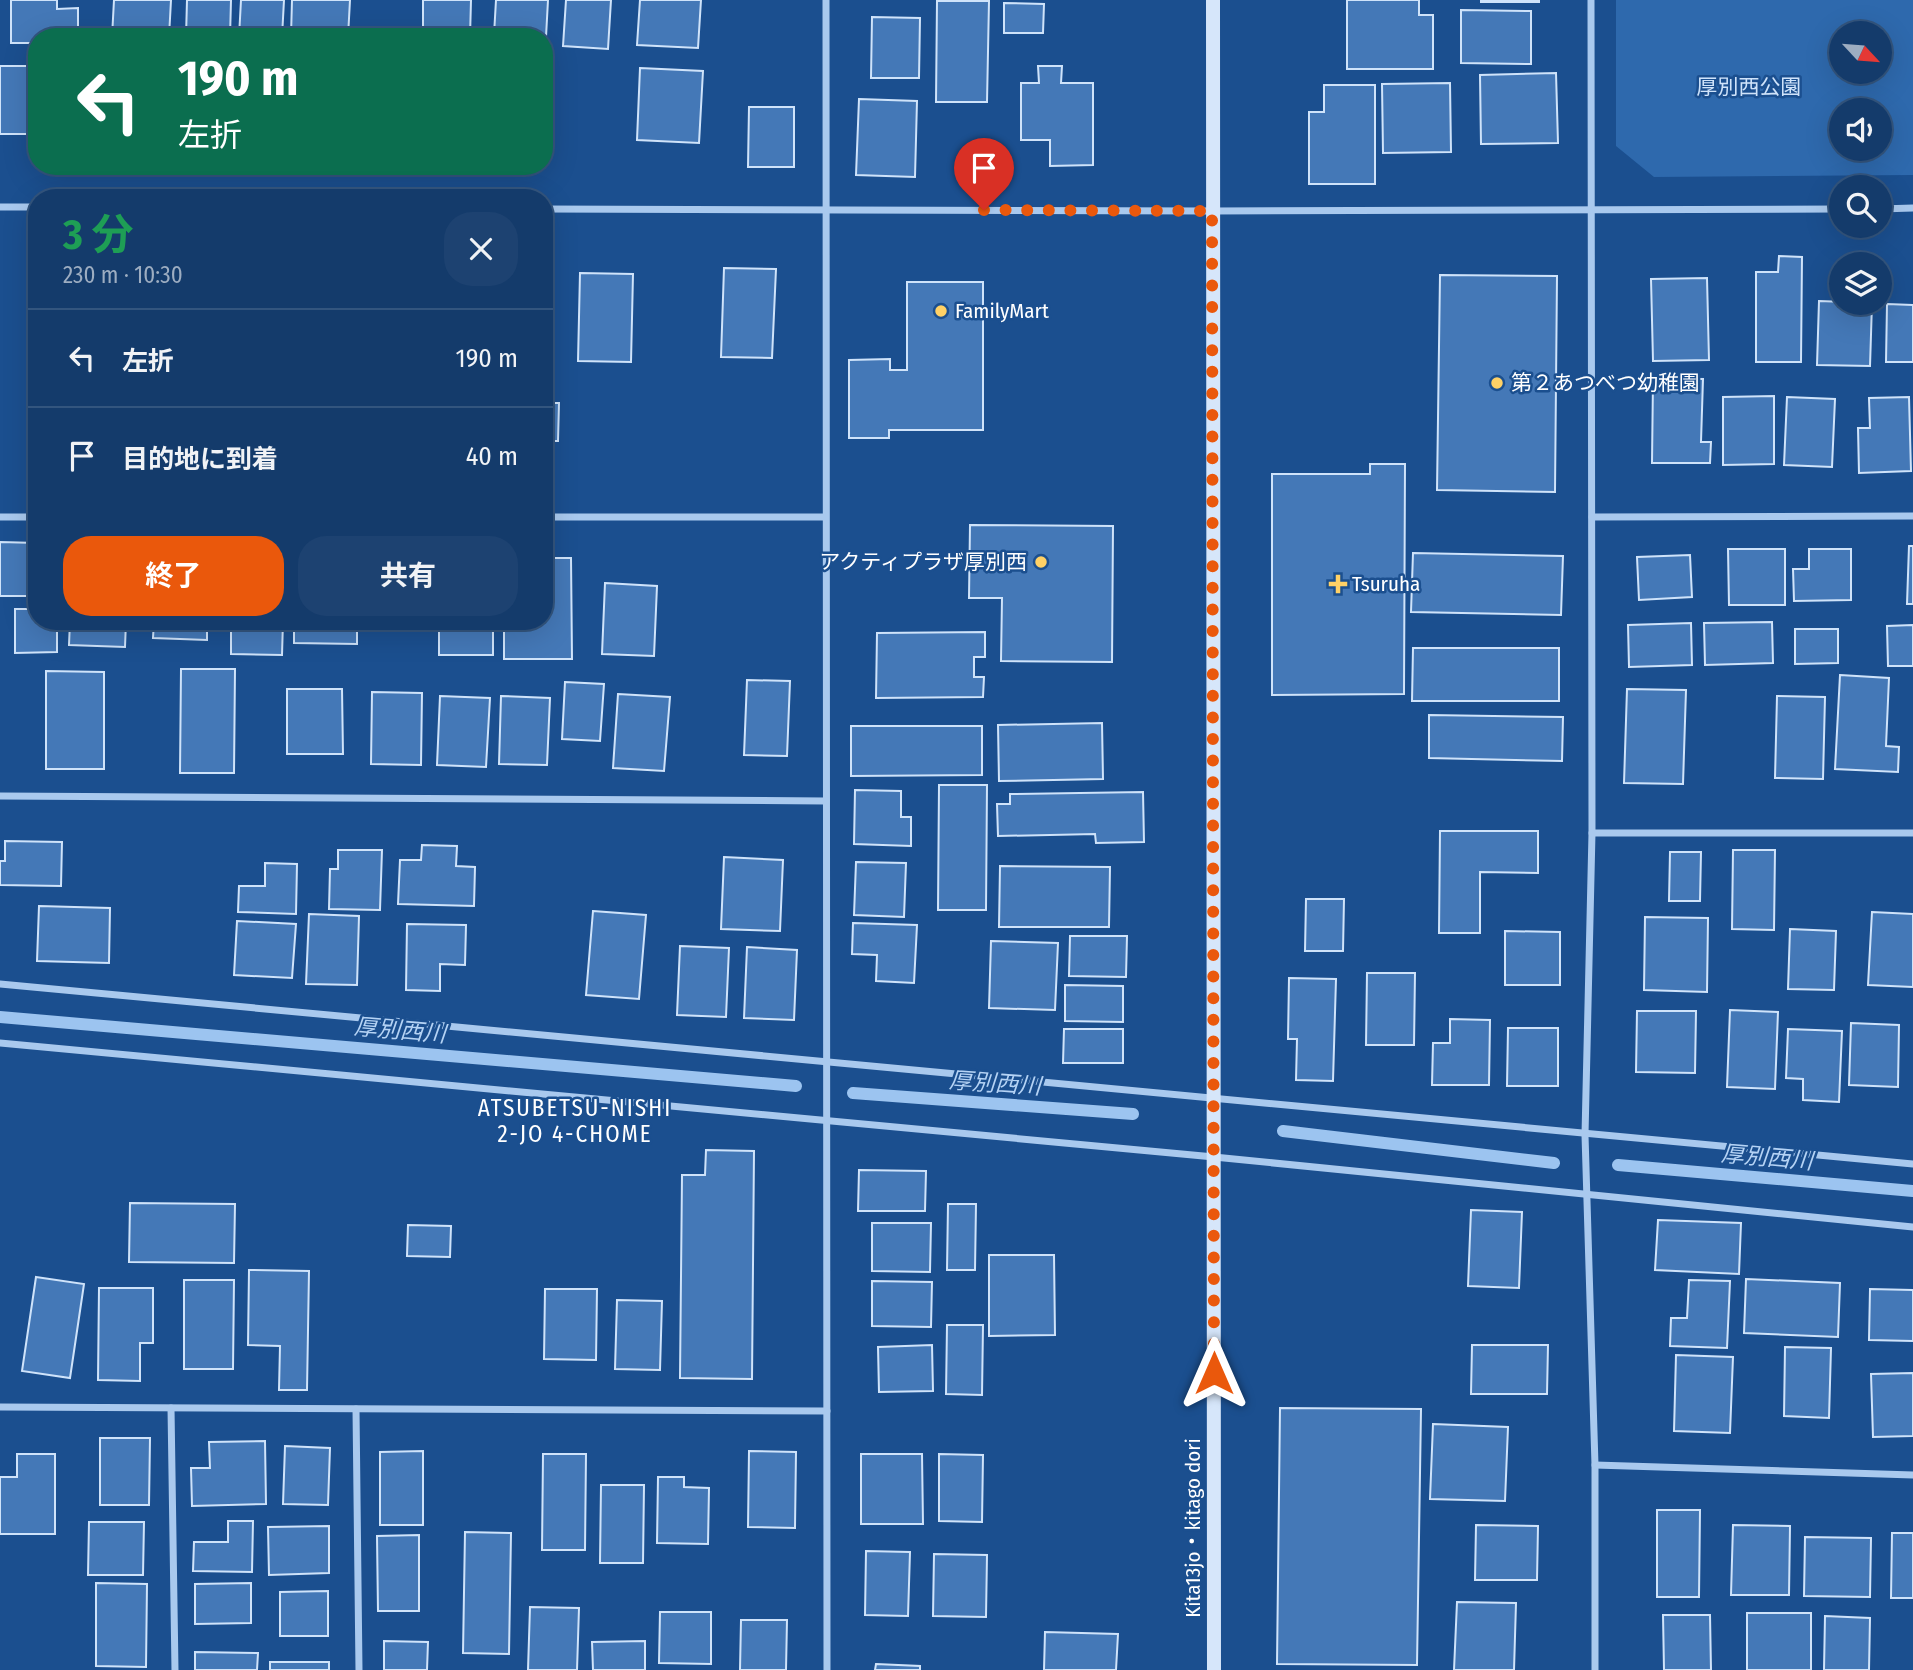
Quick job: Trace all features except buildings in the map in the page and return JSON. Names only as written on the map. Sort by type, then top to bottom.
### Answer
[{"type":"main road","name":"Kita13jo・kitago dori","points":[[1213,0],[1214,1670]]},
{"type":"street","points":[[826,0],[827,1670]]},
{"type":"street","points":[[1591,0],[1592,833],[1585,1195],[1595,1465],[1595,1670]]},
{"type":"street","points":[[0,206],[28,207]]},
{"type":"street","points":[[1892,209],[1913,208]]},
{"type":"street","points":[[553,209],[1829,209]]},
{"type":"street","points":[[1592,517],[1913,516]]},
{"type":"street","points":[[0,517],[28,517]]},
{"type":"street","points":[[553,517],[825,517]]},
{"type":"street","points":[[0,796],[826,801]]},
{"type":"street","points":[[1592,833],[1913,833]]},
{"type":"street","points":[[0,984],[1913,1164]]},
{"type":"street","points":[[0,1044],[1214,1157],[1913,1227]]},
{"type":"street","points":[[0,1407],[827,1411]]},
{"type":"street","points":[[171,1408],[174,1670]]},
{"type":"street","points":[[356,1409],[359,1670]]},
{"type":"street","points":[[1595,1465],[1913,1475]]},
{"type":"green space","name":"厚別西公園","points":[[1616,0],[1913,0],[1913,175],[1654,177],[1616,146]]},
{"type":"waterway","name":"厚別西川","points":[[0,1017],[796,1086]]},
{"type":"waterway","name":"厚別西川","points":[[853,1093],[1133,1114]]},
{"type":"waterway","name":"厚別西川","points":[[1283,1131],[1554,1163]]},
{"type":"waterway","name":"厚別西川","points":[[1618,1165],[1913,1191]]},
{"type":"place","name":"FamilyMart","points":[[941,311]]},
{"type":"place","name":"第２あつべつ幼稚園","points":[[1497,383]]},
{"type":"place","name":"アクティプラザ厚別西","points":[[1041,562]]},
{"type":"place","name":"Tsuruha","points":[[1338,584]]},
{"type":"district","name":"ATSUBETSU-NISHI 2-JO 4-CHOME","points":[[575,1121]]},
{"type":"route","points":[[984,210],[1212,211],[1214,1373]]}]
